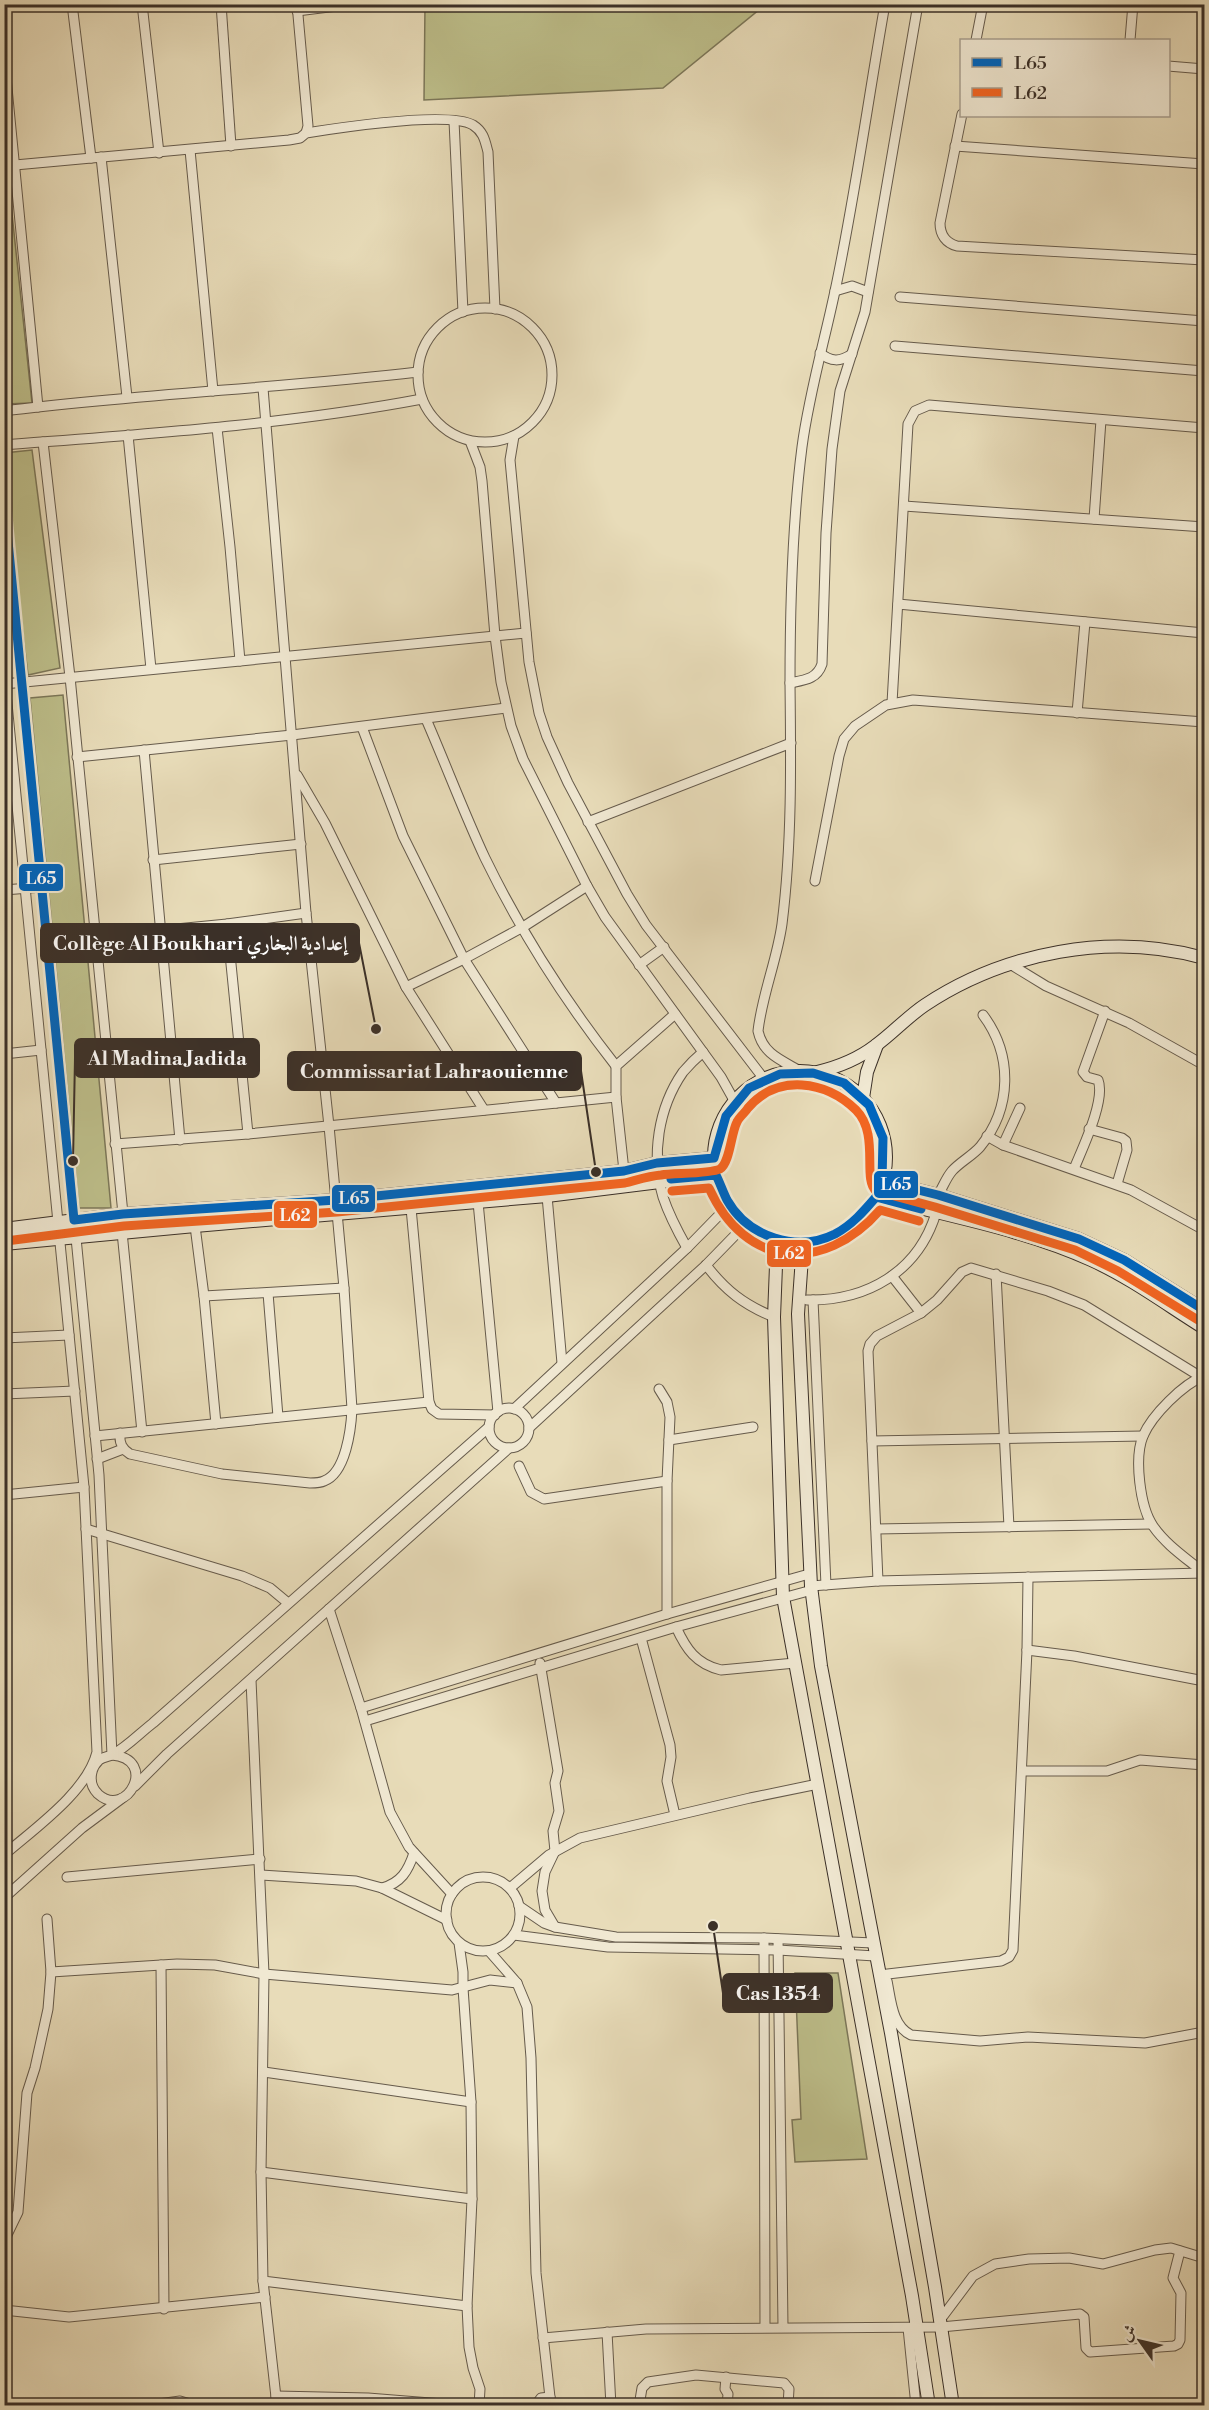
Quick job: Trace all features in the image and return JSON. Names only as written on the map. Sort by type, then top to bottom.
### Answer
[{"type":"street","points":[[72,4],[96,158],[127,397]]},
{"type":"street","points":[[142,4],[159,153]]},
{"type":"street","points":[[221,4],[231,146]]},
{"type":"street","points":[[306,133],[308,126],[297,8],[353,4]]},
{"type":"street","points":[[800,1071],[765,1049],[758,1031],[782,925],[789,836],[790,615],[794,530],[802,446],[835,291],[885,4]]},
{"type":"street","points":[[790,683],[811,678],[818,673],[822,664],[826,533],[832,449],[840,391],[859,335],[868,292],[918,4]]},
{"type":"street","points":[[976,39],[983,4]]},
{"type":"street","points":[[1130,39],[1133,4]]},
{"type":"street","points":[[4,57],[38,407]]},
{"type":"street","points":[[1170,66],[1204,69]]},
{"type":"street","points":[[961,117],[939,223],[943,237],[953,245],[1204,260]]},
{"type":"street","points":[[454,121],[463,312]]},
{"type":"street","points":[[4,166],[289,140],[300,138],[306,133],[394,122],[463,121],[478,129],[484,136],[488,152],[495,309]]},
{"type":"street","points":[[955,146],[1204,164]]},
{"type":"street","points":[[190,150],[213,391]]},
{"type":"street","points":[[835,291],[852,286],[868,292]]},
{"type":"street","points":[[900,297],[1204,321]]},
{"type":"street","points":[[479,308],[495,309],[517,316],[535,331],[547,351],[552,373],[549,396],[538,416],[514,436],[486,442],[470,441],[454,435],[430,414],[422,399],[418,372],[422,352],[431,335],[445,321],[463,312],[479,308]]},
{"type":"street","points":[[895,346],[1204,371]]},
{"type":"street","points":[[820,353],[836,361],[852,354]]},
{"type":"street","points":[[4,411],[127,397],[418,372]]},
{"type":"street","points":[[120,1433],[119,1440],[123,1449],[130,1454],[222,1474],[310,1483],[322,1482],[327,1480],[339,1465],[347,1445],[352,1409],[336,1200],[306,913],[263,387]]},
{"type":"street","points":[[4,445],[217,428],[358,411],[422,399]]},
{"type":"street","points":[[892,703],[908,424],[912,415],[920,408],[929,405],[1204,428]]},
{"type":"street","points":[[1094,519],[1101,420]]},
{"type":"street","points":[[217,428],[240,661]]},
{"type":"street","points":[[128,435],[151,669]]},
{"type":"street","points":[[514,436],[510,460],[526,633],[533,687],[547,736],[588,822],[627,894],[664,947],[764,1079]]},
{"type":"street","points":[[470,441],[480,467],[482,481],[495,636],[506,708],[531,777],[605,917],[727,1085],[735,1102]]},
{"type":"street","points":[[43,442],[70,678],[123,1214]]},
{"type":"street","points":[[4,495],[97,1459],[112,1755]]},
{"type":"street","points":[[903,506],[1204,527]]},
{"type":"street","points":[[898,604],[1204,633]]},
{"type":"street","points":[[1077,713],[1085,622]]},
{"type":"street","points":[[5,684],[526,633]]},
{"type":"street","points":[[4,673],[84,1487],[97,1752],[91,1781],[98,1794],[111,1800],[122,1798]]},
{"type":"street","points":[[815,881],[844,739],[861,721],[892,703],[913,700],[1204,722]]},
{"type":"street","points":[[77,757],[292,735],[506,708]]},
{"type":"street","points":[[426,719],[485,858],[522,927],[579,1019],[616,1066],[616,1097],[624,1171]]},
{"type":"street","points":[[362,727],[403,836],[464,959],[556,1103]]},
{"type":"street","points":[[588,822],[791,743]]},
{"type":"street","points":[[144,750],[180,1140]]},
{"type":"street","points":[[296,773],[325,823],[406,987],[483,1110]]},
{"type":"street","points":[[153,860],[301,844]]},
{"type":"street","points":[[406,987],[522,927],[587,886]]},
{"type":"street","points":[[4,890],[42,887]]},
{"type":"street","points":[[95,937],[227,924],[306,913]]},
{"type":"street","points":[[227,924],[248,1134]]},
{"type":"street","points":[[639,965],[664,947]]},
{"type":"street","points":[[816,1072],[848,1062],[877,1045],[906,1018],[942,994],[980,975],[1010,964],[1073,950],[1116,947],[1155,949],[1204,958]]},
{"type":"street","points":[[1010,964],[1046,986],[1105,1011],[1204,1065]]},
{"type":"street","points":[[1074,1169],[1097,1106],[1098,1080],[1087,1077],[1083,1072],[1105,1011]]},
{"type":"street","points":[[616,1066],[675,1014]]},
{"type":"street","points":[[938,1195],[951,1172],[973,1153],[987,1136],[997,1117],[1003,1096],[1005,1074],[1002,1052],[996,1031],[983,1015]]},
{"type":"street","points":[[863,1098],[867,1072],[877,1045]]},
{"type":"street","points":[[4,1054],[41,1050]]},
{"type":"street","points":[[687,1248],[669,1213],[659,1180],[658,1139],[663,1115],[672,1092],[684,1071],[703,1052]]},
{"type":"street","points":[[788,1072],[816,1072],[842,1081],[863,1098],[872,1110],[883,1136],[885,1158],[882,1181],[876,1197],[866,1212],[837,1234],[803,1243],[777,1240],[746,1224],[729,1205],[716,1175],[714,1158],[716,1141],[722,1122],[735,1102],[748,1089],[764,1079],[788,1072]]},
{"type":"street","points":[[115,1144],[248,1134],[616,1097]]},
{"type":"street","points":[[1003,1145],[1020,1108]]},
{"type":"street","points":[[1089,1130],[1126,1141],[1127,1150],[1117,1184]]},
{"type":"street","points":[[987,1136],[1003,1145],[1117,1184],[1204,1230]]},
{"type":"street","points":[[4,1229],[123,1214],[336,1200],[624,1171],[657,1163],[714,1158]]},
{"type":"street","points":[[4,1244],[547,1196],[659,1180],[716,1175]]},
{"type":"street","points":[[882,1181],[938,1195],[1102,1248],[1204,1310]]},
{"type":"street","points":[[547,1196],[562,1363]]},
{"type":"street","points":[[876,1197],[1016,1233],[1083,1257],[1118,1274],[1204,1328]]},
{"type":"street","points":[[4,1855],[65,1801],[98,1761],[112,1755],[153,1723],[489,1427],[496,1413],[478,1202]]},
{"type":"street","points":[[411,1208],[429,1402],[432,1410],[439,1414],[496,1413],[514,1409],[687,1248],[729,1205]]},
{"type":"street","points":[[799,1300],[854,1294],[892,1276],[923,1244],[936,1213]]},
{"type":"street","points":[[4,1898],[82,1828],[122,1798],[509,1448],[523,1442],[529,1428],[706,1265],[746,1224]]},
{"type":"street","points":[[195,1226],[216,1424]]},
{"type":"street","points":[[122,1232],[142,1432]]},
{"type":"street","points":[[777,1240],[774,1317],[783,1597],[848,1948],[912,2328],[929,2406]]},
{"type":"street","points":[[803,1243],[799,1300],[810,1584],[821,1666],[874,1949],[898,2025],[911,2035],[980,2040],[1028,2037],[1145,2043],[1204,2032]]},
{"type":"street","points":[[706,1265],[735,1297],[753,1309],[774,1317]]},
{"type":"street","points":[[879,1581],[868,1351],[870,1344],[877,1336],[921,1313],[967,1268],[996,1274],[1084,1305],[1203,1377],[1174,1397],[1160,1412],[1143,1436],[1138,1464],[1141,1490],[1152,1524],[1165,1540],[1204,1573]]},
{"type":"street","points":[[996,1274],[1009,1527]]},
{"type":"street","points":[[892,1276],[921,1313]]},
{"type":"street","points":[[204,1296],[344,1288]]},
{"type":"street","points":[[268,1293],[278,1417]]},
{"type":"street","points":[[813,1300],[826,1585]]},
{"type":"street","points":[[4,1338],[69,1335]]},
{"type":"street","points":[[658,1389],[669,1409],[667,1614]]},
{"type":"street","points":[[4,1394],[75,1391]]},
{"type":"street","points":[[95,1436],[429,1402]]},
{"type":"street","points":[[514,1409],[522,1412],[529,1428]]},
{"type":"street","points":[[489,1427],[495,1442],[509,1448]]},
{"type":"street","points":[[669,1440],[753,1427]]},
{"type":"street","points":[[872,1441],[1143,1436]]},
{"type":"street","points":[[97,1459],[123,1449]]},
{"type":"street","points":[[519,1466],[531,1492],[543,1499],[667,1481]]},
{"type":"street","points":[[4,1495],[84,1487]]},
{"type":"street","points":[[876,1529],[1152,1524]]},
{"type":"street","points":[[86,1528],[242,1576],[270,1588],[288,1603]]},
{"type":"street","points":[[361,1708],[782,1581],[826,1585],[1028,1576],[1204,1573]]},
{"type":"street","points":[[882,1975],[1001,1961],[1013,1950],[1027,1650],[1028,1576]]},
{"type":"street","points":[[365,1721],[783,1597],[810,1584]]},
{"type":"street","points":[[329,1609],[365,1721],[390,1812],[399,1831],[414,1853],[452,1894]]},
{"type":"street","points":[[676,1627],[683,1644],[692,1656],[721,1671],[795,1663]]},
{"type":"street","points":[[641,1638],[670,1745],[671,1758],[667,1781],[675,1815]]},
{"type":"street","points":[[1027,1650],[1074,1656],[1204,1681]]},
{"type":"street","points":[[539,1655],[558,1771],[555,1786],[559,1811],[553,1831],[555,1851],[545,1872],[542,1891],[545,1910],[555,1927]]},
{"type":"street","points":[[251,1680],[264,1974],[261,2172],[263,2281],[277,2401],[378,2398],[468,2406]]},
{"type":"street","points":[[112,1755],[126,1758],[132,1764],[136,1778],[133,1788]]},
{"type":"street","points":[[1022,1771],[1107,1772],[1140,1760],[1204,1765]]},
{"type":"street","points":[[510,1888],[555,1851],[591,1835],[818,1784]]},
{"type":"street","points":[[382,1888],[394,1885],[409,1870],[414,1853]]},
{"type":"street","points":[[67,1877],[260,1859]]},
{"type":"street","points":[[261,1875],[356,1881],[382,1888],[447,1920]]},
{"type":"street","points":[[473,1879],[492,1879],[510,1888],[519,1906],[520,1916],[514,1935],[504,1946],[489,1951],[474,1950],[459,1943],[451,1933],[447,1920],[447,1907],[452,1894],[461,1885],[473,1879]]},
{"type":"street","points":[[519,1906],[535,1918],[555,1927],[616,1937],[764,1938],[848,1948]]},
{"type":"street","points":[[4,2241],[18,2212],[27,2093],[36,2068],[48,2009],[51,1972],[47,1919]]},
{"type":"street","points":[[514,1935],[608,1947],[874,1949]]},
{"type":"street","points":[[764,1938],[765,2326]]},
{"type":"street","points":[[778,1939],[783,2327]]},
{"type":"street","points":[[459,1943],[464,1972],[463,1988],[471,2102],[472,2199],[467,2306],[469,2347],[480,2389],[479,2406]]},
{"type":"street","points":[[489,1951],[505,1966],[517,1983],[527,2007],[530,2031],[536,2273],[550,2401],[541,2398],[535,2406]]},
{"type":"street","points":[[161,1965],[164,2309]]},
{"type":"street","points":[[51,1972],[161,1965],[215,1965],[264,1974],[452,1990],[490,1980],[517,1983]]},
{"type":"street","points":[[882,1975],[941,2324],[952,2406]]},
{"type":"street","points":[[264,2072],[471,2102]]},
{"type":"street","points":[[261,2172],[472,2199]]},
{"type":"street","points":[[941,2324],[973,2276],[995,2264],[1029,2259],[1069,2258],[1103,2264],[1171,2248],[1204,2259]]},
{"type":"street","points":[[543,2338],[646,2329],[765,2326],[912,2328],[1080,2314],[1084,2317],[1086,2348],[1090,2352],[1174,2346],[1180,2340],[1180,2293],[1173,2278],[1180,2251]]},
{"type":"street","points":[[263,2281],[467,2306]]},
{"type":"street","points":[[4,2310],[69,2317],[265,2297]]},
{"type":"street","points":[[912,2328],[916,2406]]},
{"type":"street","points":[[607,2332],[611,2406]]},
{"type":"street","points":[[639,2406],[642,2388],[648,2382],[696,2375],[784,2383],[789,2388],[788,2406]]},
{"type":"street","points":[[726,2377],[727,2406]]},
{"type":"street","points":[[144,2406],[180,2400],[197,2406]]},
{"type":"green space","points":[[425,4],[765,5],[663,88],[424,100]]},
{"type":"green space","points":[[8,176],[32,403],[5,404],[4,177]]},
{"type":"green space","points":[[32,450],[60,668],[28,675],[5,486],[4,453]]},
{"type":"green space","points":[[63,695],[111,1208],[79,1208],[30,698]]},
{"type":"green space","points":[[795,1973],[838,1973],[867,2159],[795,2162],[792,2120],[801,2119]]},
{"type":"transit line","name":"L65","points":[[4,500],[74,1220],[123,1214],[336,1200],[624,1171],[657,1163],[714,1158],[726,1116],[749,1088],[780,1074],[813,1073],[844,1083],[869,1105],[883,1138],[882,1181],[938,1195],[1079,1239],[1124,1260],[1204,1310]]},
{"type":"transit line","name":"L62","points":[[6,1241],[124,1226],[337,1212],[625,1183],[657,1176],[715,1171],[720,1169],[726,1161],[737,1122],[748,1108],[773,1089],[802,1085],[817,1087],[844,1100],[856,1110],[863,1120],[869,1143],[870,1177],[876,1191],[1075,1250],[1118,1271],[1198,1320]]},
{"type":"transit line","name":"L65","points":[[671,1179],[716,1175],[727,1200],[747,1224],[775,1238],[790,1241],[820,1240],[835,1234],[852,1222],[876,1197],[921,1209]]},
{"type":"transit line","name":"L62","points":[[672,1191],[709,1188],[724,1215],[743,1234],[764,1247],[787,1253],[810,1253],[834,1245],[858,1231],[880,1210],[919,1221]]},
{"type":"place","name":"Collège Al Boukhari إعدادية البخاري","points":[[376,1029]]},
{"type":"place","name":"Al Madina Jadida","points":[[73,1161]]},
{"type":"place","name":"Commissariat Lahraouienne","points":[[596,1172]]},
{"type":"place","name":"Cas 1354","points":[[713,1926]]}]
